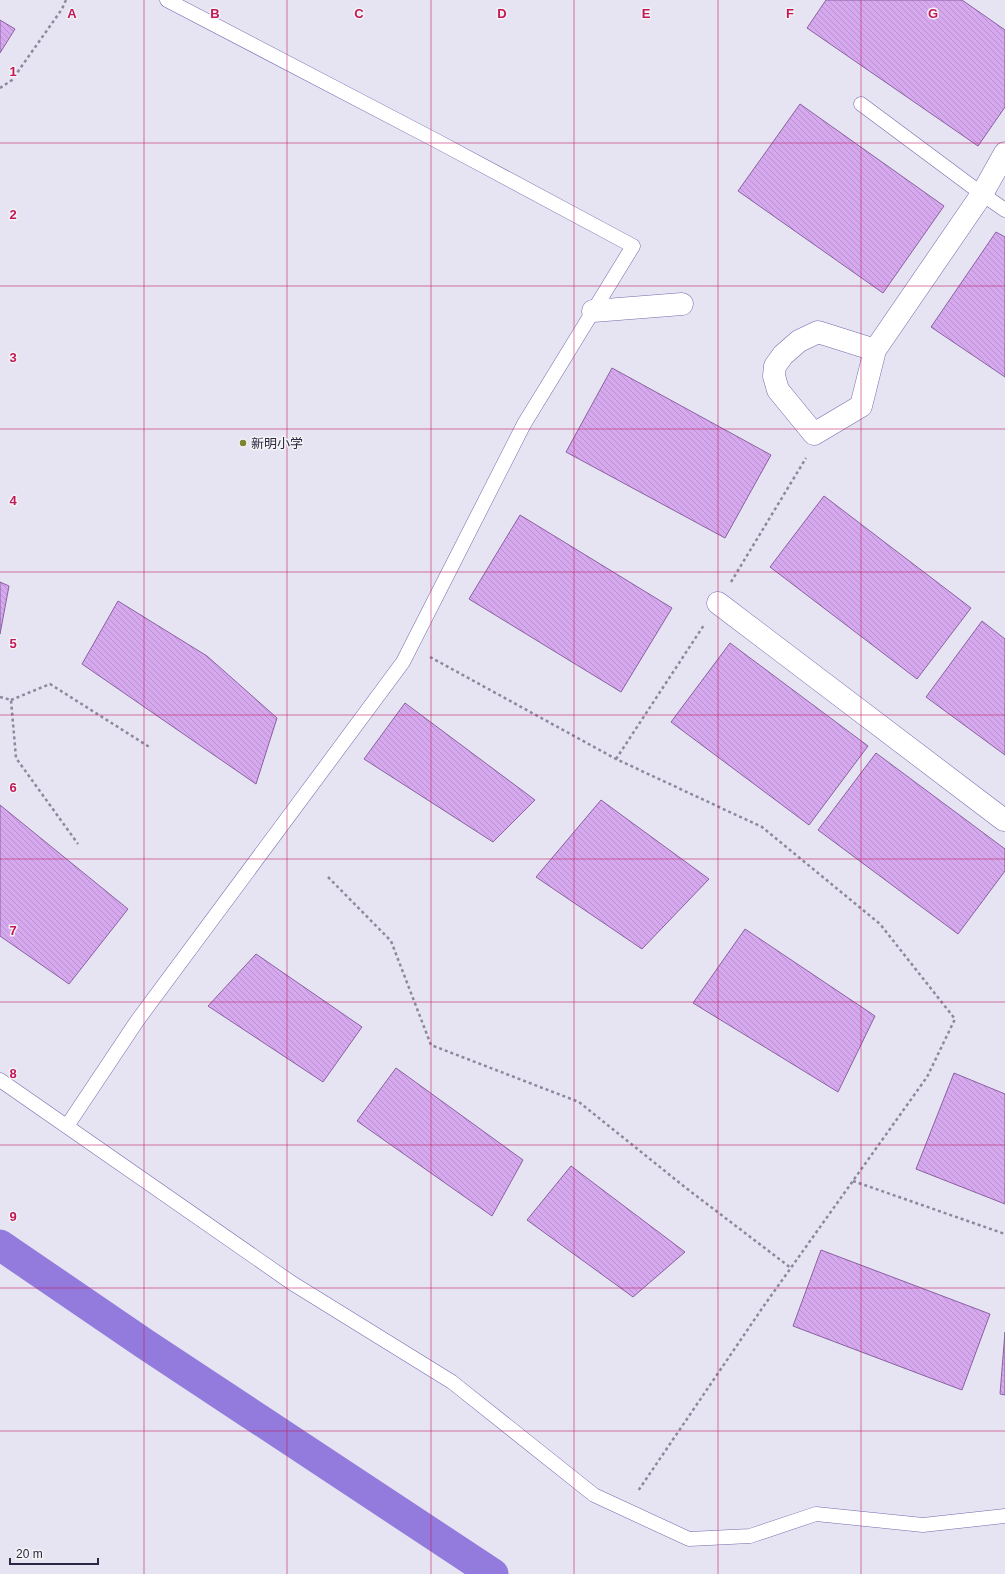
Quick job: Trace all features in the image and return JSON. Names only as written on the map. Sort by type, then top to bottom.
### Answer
[{"type":"street","points":[[875,350],[818,332],[798,341],[779,360],[775,366],[774,376],[778,390],[814,434],[861,406],[875,350],[982,194],[1005,153]]},
{"type":"street","points":[[594,311],[682,304]]},
{"type":"street","points":[[718,603],[1004,820]]},
{"type":"lane","points":[[66,1126],[137,1021],[403,662],[524,424],[633,246],[167,0]]},
{"type":"lane","points":[[861,104],[1005,210]]},
{"type":"lane","points":[[0,1080],[292,1283],[452,1382],[594,1495],[689,1539],[750,1536],[816,1514],[923,1525],[1005,1516]]},
{"type":"path","points":[[0,88],[12,80],[62,9],[66,0]]},
{"type":"path","points":[[411,646],[616,759],[762,827],[880,924],[955,1019],[928,1077],[791,1268],[625,1509]]},
{"type":"path","points":[[0,697],[11,700],[50,684],[152,748]]},
{"type":"path","points":[[11,700],[16,758],[78,844]]},
{"type":"path","points":[[328,877],[391,941],[431,1045],[579,1102],[686,1188],[791,1268]]},
{"type":"path","points":[[853,1181],[1005,1234]]},
{"type":"building","points":[[826,0],[962,0],[1005,30],[1005,107],[978,146],[807,28]]},
{"type":"building","points":[[0,20],[15,29],[0,53]]},
{"type":"building","points":[[800,104],[944,206],[883,293],[738,191]]},
{"type":"building","points":[[996,232],[1005,237],[1005,377],[931,327]]},
{"type":"building","points":[[612,368],[771,455],[725,538],[566,452]]},
{"type":"building","points":[[824,496],[971,608],[917,679],[770,567]]},
{"type":"building","points":[[520,515],[672,608],[621,692],[469,599]]},
{"type":"building","points":[[0,582],[9,586],[0,634]]},
{"type":"building","points":[[118,601],[207,656],[277,718],[256,784],[82,664]]},
{"type":"building","points":[[982,621],[1005,639],[1005,755],[926,697]]},
{"type":"building","points":[[730,643],[868,746],[809,825],[671,722]]},
{"type":"building","points":[[405,703],[535,800],[493,842],[364,759]]},
{"type":"building","points":[[876,753],[1005,849],[1005,871],[958,934],[818,830]]},
{"type":"building","points":[[601,800],[709,879],[642,949],[536,877]]},
{"type":"building","points":[[0,805],[128,909],[69,984],[0,936]]},
{"type":"building","points":[[745,929],[875,1016],[838,1092],[693,1003]]},
{"type":"building","points":[[256,954],[362,1027],[323,1082],[208,1006]]},
{"type":"building","points":[[396,1068],[523,1160],[492,1216],[357,1121]]},
{"type":"building","points":[[954,1073],[1005,1094],[1005,1204],[916,1169]]},
{"type":"building","points":[[571,1166],[685,1252],[633,1297],[527,1220]]},
{"type":"building","points":[[821,1250],[990,1314],[962,1390],[793,1326]]},
{"type":"building","points":[[1005,1332],[1005,1395],[1000,1394]]},
{"type":"waterway","points":[[0,1245],[145,1344],[493,1574]]},
{"type":"place","name":"新明小学","points":[[243,443]]}]
